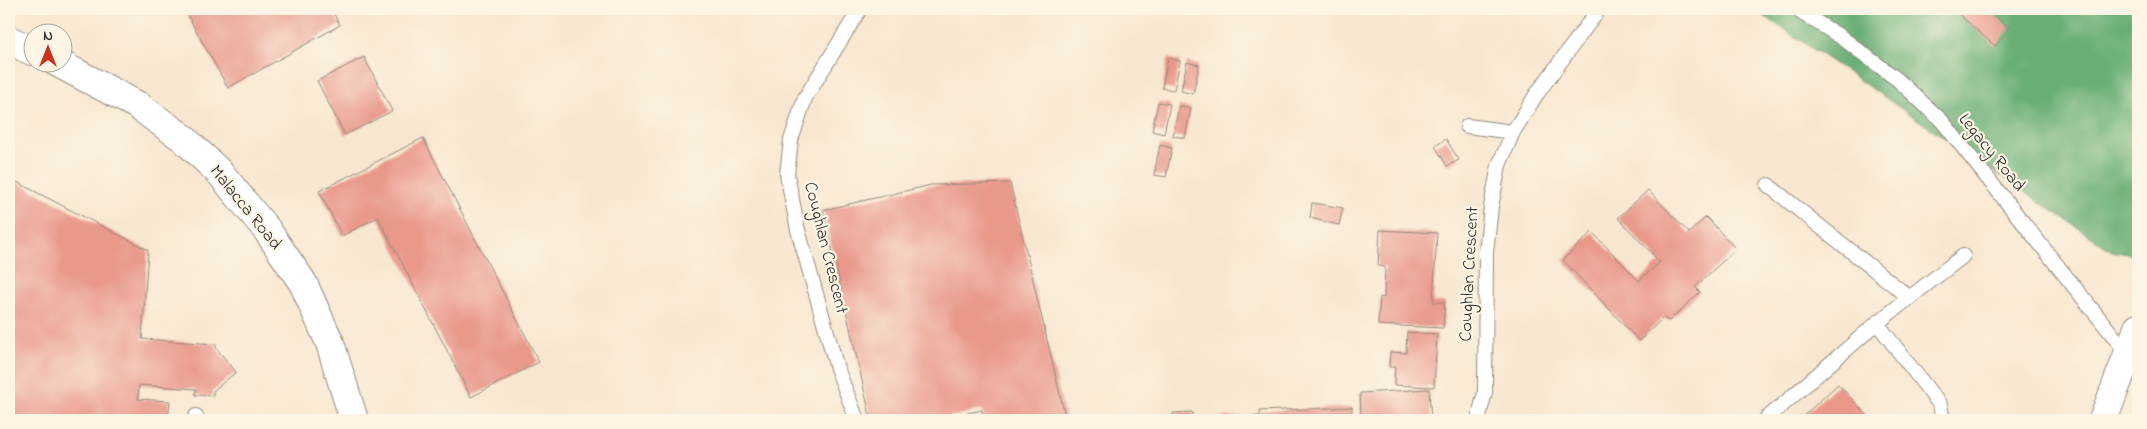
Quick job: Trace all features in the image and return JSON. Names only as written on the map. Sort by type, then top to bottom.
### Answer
[{"type":"street","points":[[9,40],[22,46]]},
{"type":"street","name":"Malacca Road","points":[[72,70],[137,105],[183,138],[220,172],[267,230],[303,283],[330,343],[354,420]]},
{"type":"street","points":[[2103,420],[2138,328]]},
{"type":"lane","name":"Coughlan Crescent","points":[[857,420],[837,368],[803,248],[787,174],[791,140],[805,98],[860,9]]},
{"type":"lane","name":"Coughlan Crescent","points":[[1478,420],[1485,392],[1484,308],[1486,252],[1491,207],[1499,165],[1513,132],[1536,95],[1599,9]]},
{"type":"lane","name":"Legacy Road","points":[[1795,9],[1840,37],[1898,80],[1942,121],[2127,353]]},
{"type":"lane","points":[[1468,126],[1513,132]]},
{"type":"lane","points":[[1768,185],[1910,298]]},
{"type":"lane","points":[[1765,420],[1877,323],[1964,256]]},
{"type":"lane","points":[[1877,323],[1940,404],[1943,420]]},
{"type":"green space","points":[[1754,9],[2138,9],[2138,256],[2112,251]]},
{"type":"building","points":[[184,9],[331,9],[340,25],[228,88]]},
{"type":"building","points":[[1953,9],[1987,9],[2010,28],[1995,46]]},
{"type":"building","points":[[364,57],[392,111],[345,135],[317,81]]},
{"type":"building","points":[[1168,58],[1180,61],[1174,90],[1162,88]]},
{"type":"building","points":[[1187,62],[1199,65],[1193,94],[1181,91]]},
{"type":"building","points":[[1158,102],[1170,104],[1164,134],[1152,131]]},
{"type":"building","points":[[1179,106],[1191,108],[1185,138],[1173,136]]},
{"type":"building","points":[[423,138],[539,362],[471,397],[378,217],[342,236],[319,191]]},
{"type":"building","points":[[1446,139],[1459,160],[1447,166],[1435,146]]},
{"type":"building","points":[[1160,145],[1172,148],[1166,177],[1154,175]]},
{"type":"building","points":[[9,178],[148,250],[142,339],[216,344],[216,348],[236,372],[213,391],[213,396],[195,395],[196,389],[139,385],[138,399],[170,401],[168,420],[138,418],[138,420],[9,420]]},
{"type":"building","points":[[1010,183],[1066,420],[984,420],[982,410],[935,420],[871,420],[823,210],[931,185]]},
{"type":"building","points":[[1648,190],[1689,233],[1706,217],[1736,249],[1695,287],[1700,292],[1669,321],[1663,318],[1639,341],[1563,260],[1592,232],[1639,281],[1660,262],[1618,218]]},
{"type":"building","points":[[1312,203],[1343,208],[1339,225],[1310,218]]},
{"type":"building","points":[[1380,230],[1437,233],[1433,302],[1445,302],[1443,328],[1378,325],[1380,297],[1384,298],[1385,267],[1378,266]]},
{"type":"building","points":[[1407,332],[1437,334],[1434,387],[1394,385],[1395,367],[1389,367],[1390,352],[1406,353]]},
{"type":"building","points":[[1838,384],[1871,420],[1799,420]]},
{"type":"building","points":[[1429,389],[1431,420],[1361,420],[1360,393]]},
{"type":"building","points":[[1352,407],[1352,420],[1223,420],[1223,417],[1260,416],[1260,411]]},
{"type":"building","points":[[1192,412],[1193,420],[1174,420],[1173,413]]}]
